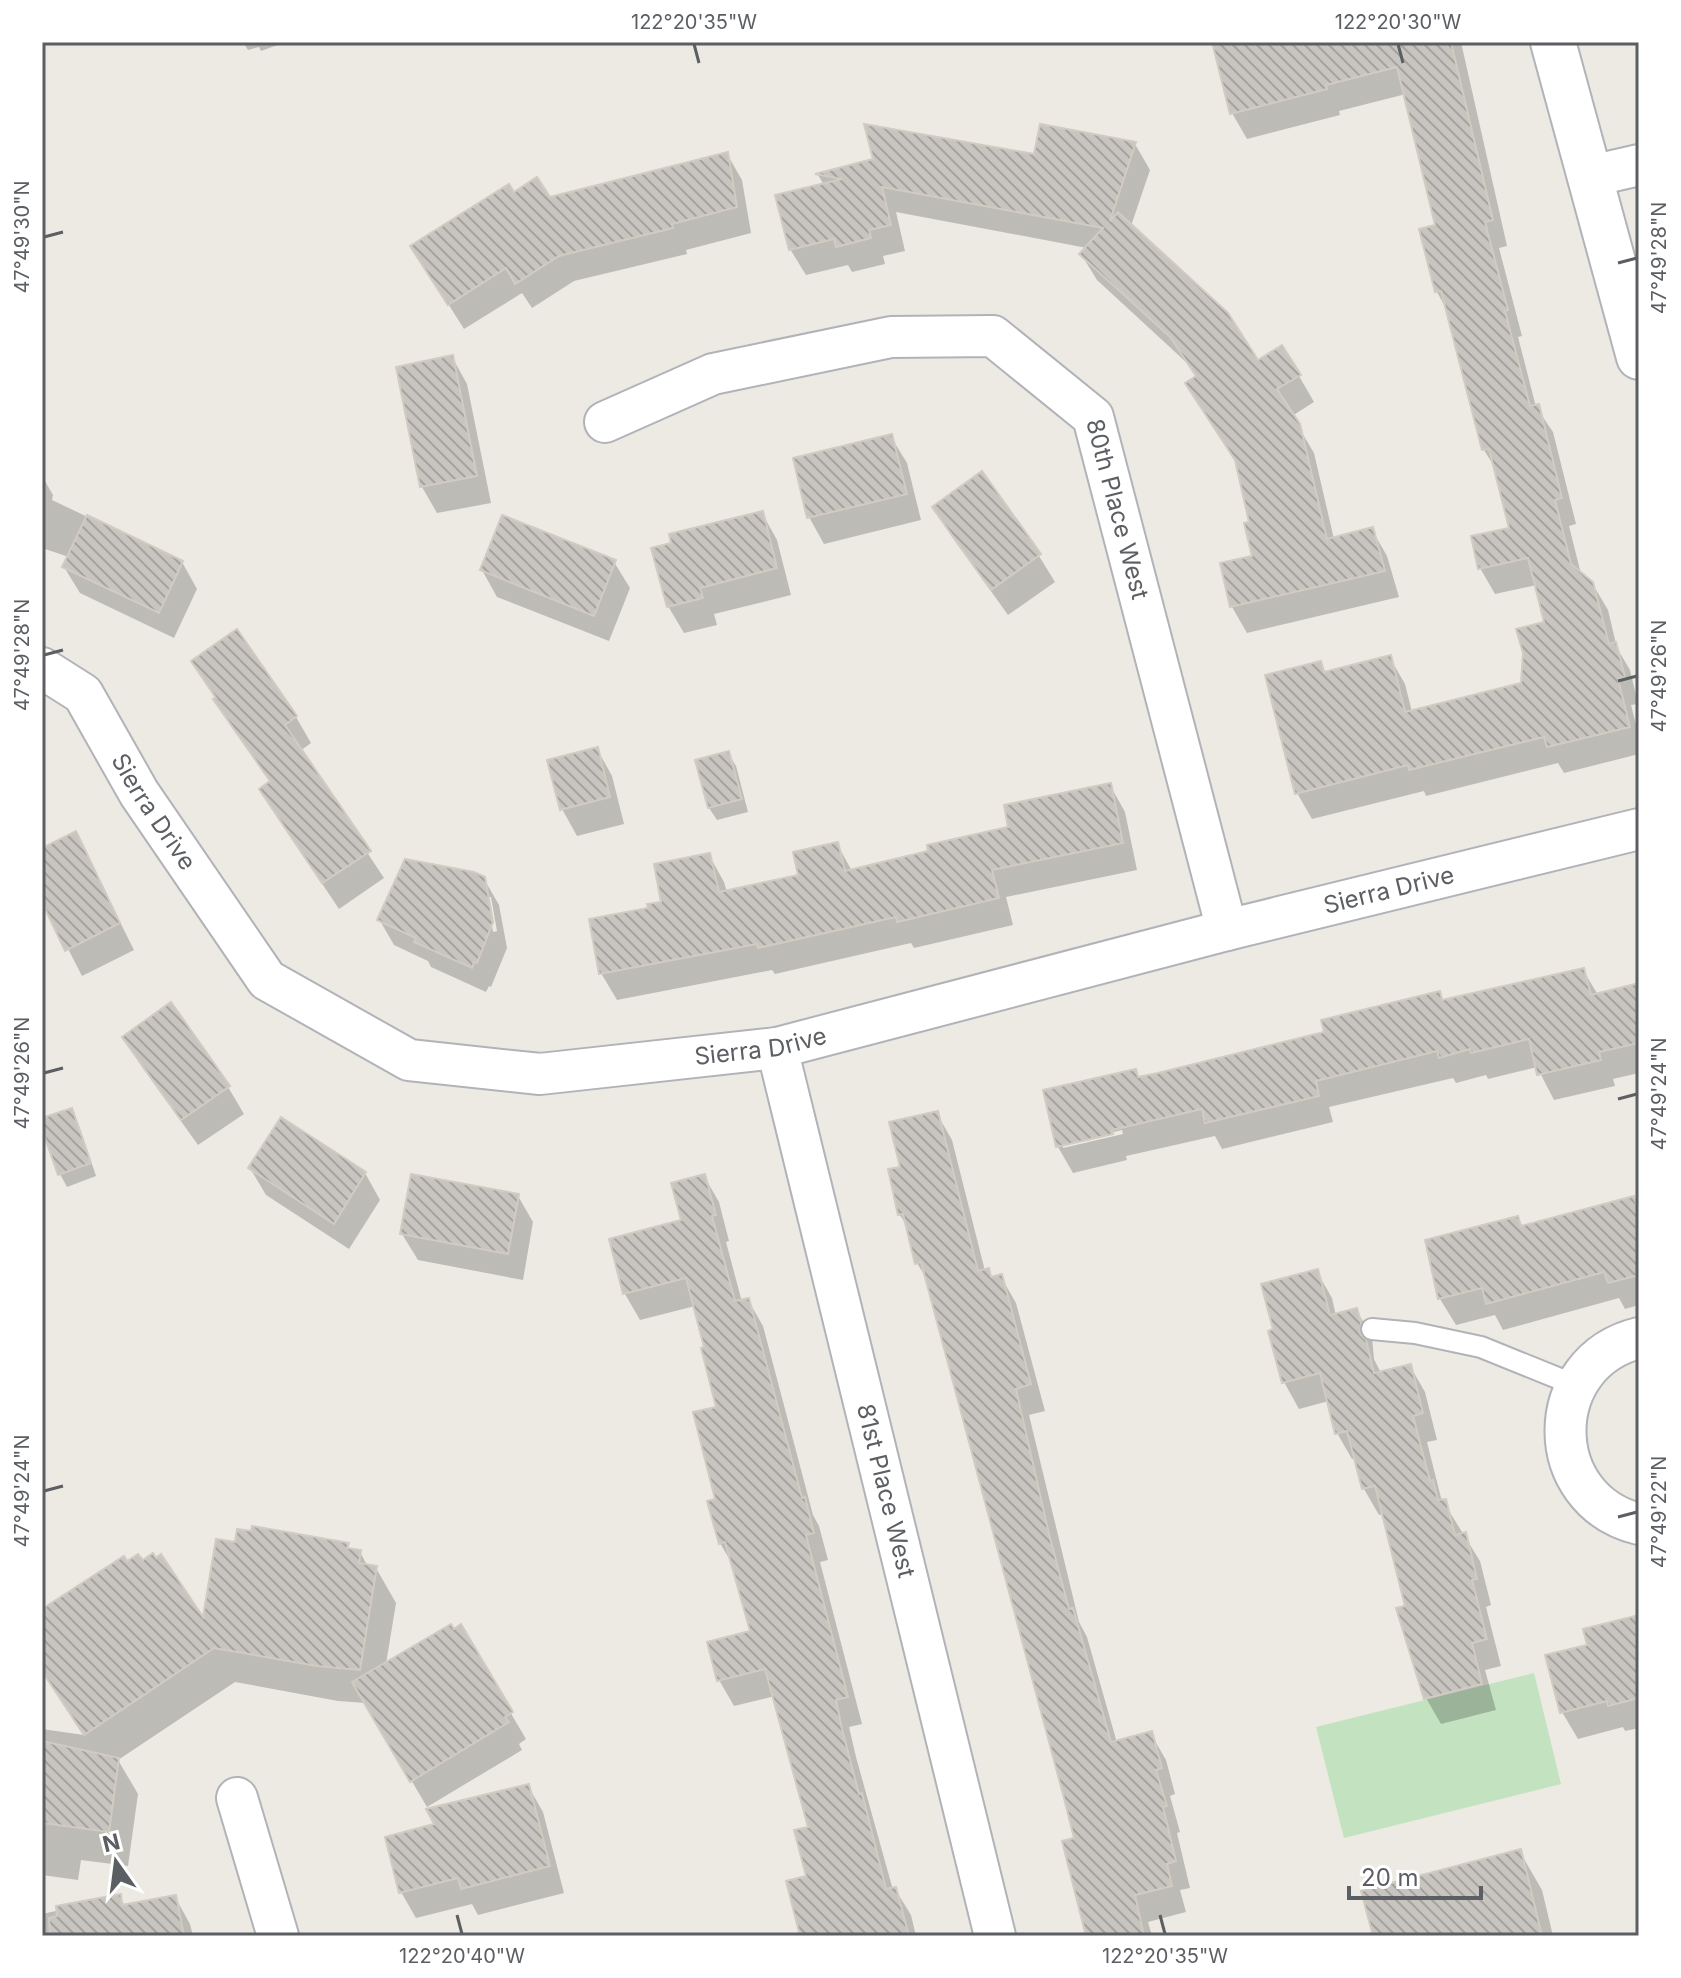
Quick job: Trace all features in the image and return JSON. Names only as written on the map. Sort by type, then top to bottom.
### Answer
[{"type":"street","points":[[1553,42],[1639,357]]},
{"type":"street","points":[[1591,176],[1639,165]]},
{"type":"street","name":"80th Place West","points":[[605,422],[713,374],[891,337],[993,336],[1093,417],[1227,930]]},
{"type":"street","name":"Sierra Drive","points":[[42,668],[83,694],[139,793],[267,980],[409,1060],[540,1074],[777,1048],[1227,930],[1639,829]]},
{"type":"street","name":"81st Place West","points":[[777,1048],[995,1936]]},
{"type":"street","points":[[1639,1338],[1622,1342],[1595,1360],[1575,1385],[1565,1415],[1565,1447],[1576,1477],[1596,1503],[1622,1520],[1639,1524]]},
{"type":"street","points":[[237,1798],[278,1936]]},
{"type":"lane","points":[[1372,1329],[1415,1333],[1481,1347],[1575,1385]]},
{"type":"green space","points":[[1534,1673],[1561,1784],[1344,1838],[1316,1727]]},
{"type":"building","points":[[1212,42],[1451,42],[1493,220],[1485,222],[1508,310],[1505,311],[1530,406],[1539,404],[1562,498],[1555,500],[1571,564],[1593,582],[1609,644],[1616,642],[1625,677],[1618,679],[1630,727],[1547,747],[1544,737],[1409,770],[1408,765],[1295,794],[1265,675],[1321,661],[1324,672],[1391,655],[1405,712],[1521,683],[1523,653],[1516,629],[1544,622],[1528,558],[1478,569],[1471,536],[1509,528],[1489,449],[1482,450],[1441,291],[1435,292],[1419,229],[1435,225],[1397,67],[1230,114]]},
{"type":"building","points":[[864,124],[1034,154],[1040,124],[1136,142],[1110,221],[1118,212],[1228,313],[1258,360],[1282,345],[1301,375],[1277,389],[1300,424],[1327,539],[1373,527],[1385,571],[1230,607],[1220,563],[1252,556],[1244,523],[1249,522],[1235,460],[1185,383],[1196,376],[1170,337],[1079,254],[1103,228],[882,187],[891,225],[869,230],[871,238],[836,247],[834,239],[789,250],[775,195],[842,179],[815,174],[873,159]]},
{"type":"building","points":[[728,152],[737,207],[672,224],[673,228],[559,256],[515,284],[506,268],[448,305],[410,246],[509,184],[514,192],[537,177],[550,197]]},
{"type":"building","points":[[453,355],[477,476],[420,487],[396,367]]},
{"type":"building","points":[[892,434],[907,494],[807,518],[793,458]]},
{"type":"building","points":[[982,471],[1041,554],[991,590],[932,507]]},
{"type":"building","points":[[763,511],[777,568],[700,588],[703,598],[667,607],[651,548],[671,543],[669,534]]},
{"type":"building","points":[[87,515],[183,561],[159,613],[62,567]]},
{"type":"building","points":[[502,515],[616,560],[594,616],[480,570]]},
{"type":"building","points":[[237,629],[297,716],[285,725],[371,851],[322,883],[259,789],[270,781],[213,699],[216,698],[191,661]]},
{"type":"building","points":[[598,747],[610,797],[560,810],[547,760]]},
{"type":"building","points":[[729,751],[742,799],[708,808],[695,760]]},
{"type":"building","points":[[1111,783],[1123,843],[992,870],[999,898],[897,922],[896,917],[758,948],[757,944],[599,974],[589,919],[648,908],[647,904],[661,902],[654,864],[710,853],[719,892],[798,875],[793,852],[838,842],[845,871],[928,851],[927,845],[1008,827],[1004,805]]},
{"type":"building","points":[[76,831],[120,923],[65,951],[42,902],[42,848]]},
{"type":"building","points":[[405,859],[474,872],[485,877],[493,922],[477,963],[474,962],[472,968],[414,942],[416,938],[377,920]]},
{"type":"building","points":[[1584,968],[1591,995],[1639,983],[1639,1043],[1599,1052],[1601,1060],[1537,1075],[1529,1039],[1471,1053],[1470,1049],[1439,1058],[1437,1051],[1316,1081],[1319,1096],[1205,1123],[1202,1109],[1056,1147],[1043,1090],[1136,1069],[1138,1077],[1158,1073],[1324,1032],[1321,1020],[1440,991],[1442,1000]]},
{"type":"building","points":[[171,1002],[230,1086],[181,1120],[122,1037]]},
{"type":"building","points":[[72,1108],[91,1163],[58,1175],[42,1129],[42,1118]]},
{"type":"building","points":[[938,1111],[978,1271],[989,1268],[991,1277],[1002,1274],[1031,1384],[1016,1389],[1049,1534],[1111,1742],[1152,1731],[1162,1768],[1156,1770],[1167,1806],[1163,1807],[1176,1861],[1167,1864],[1172,1886],[1135,1895],[1144,1936],[1086,1936],[1062,1841],[1074,1838],[1064,1798],[921,1262],[915,1264],[903,1214],[898,1215],[888,1169],[900,1167],[889,1122]]},
{"type":"building","points":[[281,1117],[366,1172],[334,1224],[248,1168]]},
{"type":"building","points":[[411,1174],[519,1194],[508,1254],[400,1234]]},
{"type":"building","points":[[705,1174],[716,1215],[712,1216],[735,1301],[749,1298],[802,1498],[805,1497],[814,1533],[806,1535],[848,1697],[836,1700],[842,1729],[886,1889],[896,1887],[909,1936],[800,1936],[786,1881],[806,1876],[794,1830],[808,1827],[765,1669],[717,1681],[707,1642],[750,1631],[725,1542],[719,1544],[707,1501],[715,1499],[693,1412],[716,1407],[701,1348],[704,1347],[686,1278],[623,1294],[609,1239],[681,1220],[671,1183]]},
{"type":"building","points":[[1634,1196],[1639,1215],[1639,1275],[1608,1283],[1604,1272],[1486,1304],[1482,1288],[1438,1299],[1425,1240],[1518,1216],[1521,1226]]},
{"type":"building","points":[[1318,1269],[1330,1315],[1357,1308],[1360,1334],[1366,1340],[1374,1373],[1411,1364],[1423,1413],[1413,1416],[1430,1481],[1433,1480],[1438,1500],[1446,1499],[1455,1535],[1466,1532],[1477,1579],[1472,1580],[1487,1639],[1472,1643],[1482,1684],[1424,1699],[1396,1608],[1405,1606],[1375,1486],[1362,1489],[1347,1431],[1335,1434],[1320,1373],[1282,1383],[1268,1331],[1273,1329],[1261,1284]]},
{"type":"building","points":[[252,1526],[349,1543],[347,1548],[361,1550],[359,1563],[377,1566],[360,1670],[317,1666],[214,1648],[84,1735],[42,1671],[42,1609],[124,1556],[127,1561],[138,1554],[143,1560],[153,1553],[156,1558],[161,1554],[203,1617],[216,1539],[235,1542],[237,1529],[251,1531]]},
{"type":"building","points":[[1639,1615],[1639,1698],[1608,1706],[1607,1701],[1560,1713],[1545,1655],[1587,1645],[1583,1629]]},
{"type":"building","points":[[451,1624],[454,1629],[461,1624],[513,1712],[505,1717],[509,1722],[410,1782],[352,1682]]},
{"type":"building","points":[[42,1741],[119,1758],[109,1832],[42,1823]]},
{"type":"building","points":[[529,1784],[550,1866],[461,1889],[458,1878],[399,1893],[385,1837],[434,1824],[426,1809]]},
{"type":"building","points":[[1521,1849],[1542,1936],[1373,1936],[1361,1891]]},
{"type":"building","points":[[121,1894],[122,1905],[176,1895],[184,1936],[50,1936],[49,1918],[57,1916],[56,1906]]}]
